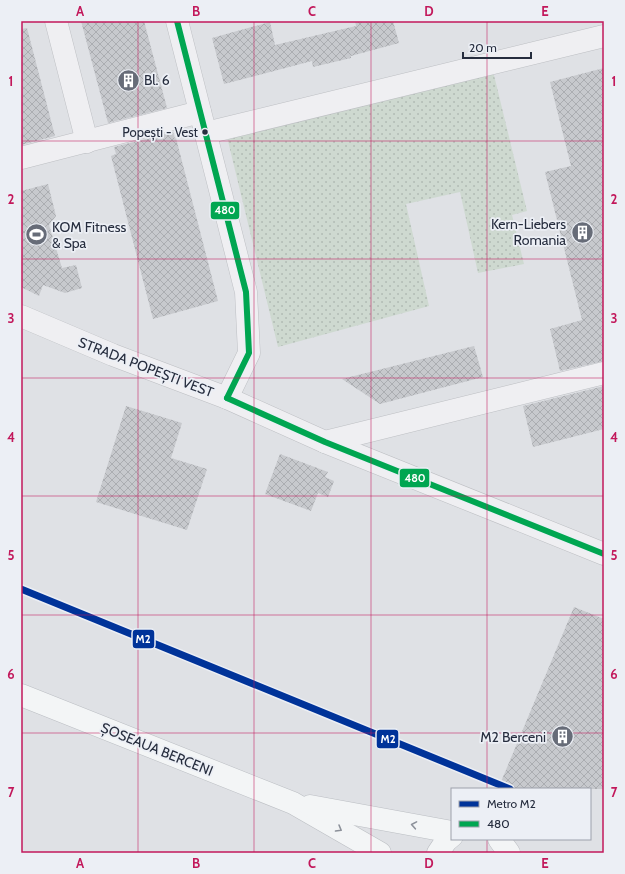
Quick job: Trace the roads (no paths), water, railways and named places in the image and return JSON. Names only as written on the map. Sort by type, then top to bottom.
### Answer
[{"type":"main road","name":"ȘOSEAUA BERCENI","points":[[21,695],[293,803],[380,853]]},
{"type":"main road","name":"ȘOSEAUA BERCENI","points":[[293,803],[451,832]]},
{"type":"main road","points":[[438,853],[446,841],[451,837]]},
{"type":"main road","points":[[500,840],[509,853]]},
{"type":"street","points":[[56,21],[87,142]]},
{"type":"street","points":[[183,22],[203,123],[246,292],[248,353],[227,398]]},
{"type":"street","points":[[21,158],[87,142],[203,123],[604,36]]},
{"type":"street","name":"STRADA POPEȘTI VEST","points":[[21,316],[113,355],[227,398],[325,442],[604,554]]},
{"type":"street","points":[[325,442],[604,373]]},
{"type":"metro line","name":"M2","points":[[21,589],[508,788]]},
{"type":"place","name":"Bl. 6","points":[[128,80]]},
{"type":"place","name":"Popești - Vest","points":[[205,132]]},
{"type":"place","name":"Kern-Liebers Romania","points":[[582,232]]},
{"type":"place","name":"KOM Fitness & Spa","points":[[37,235]]},
{"type":"place","name":"M2 Berceni","points":[[562,737]]}]
